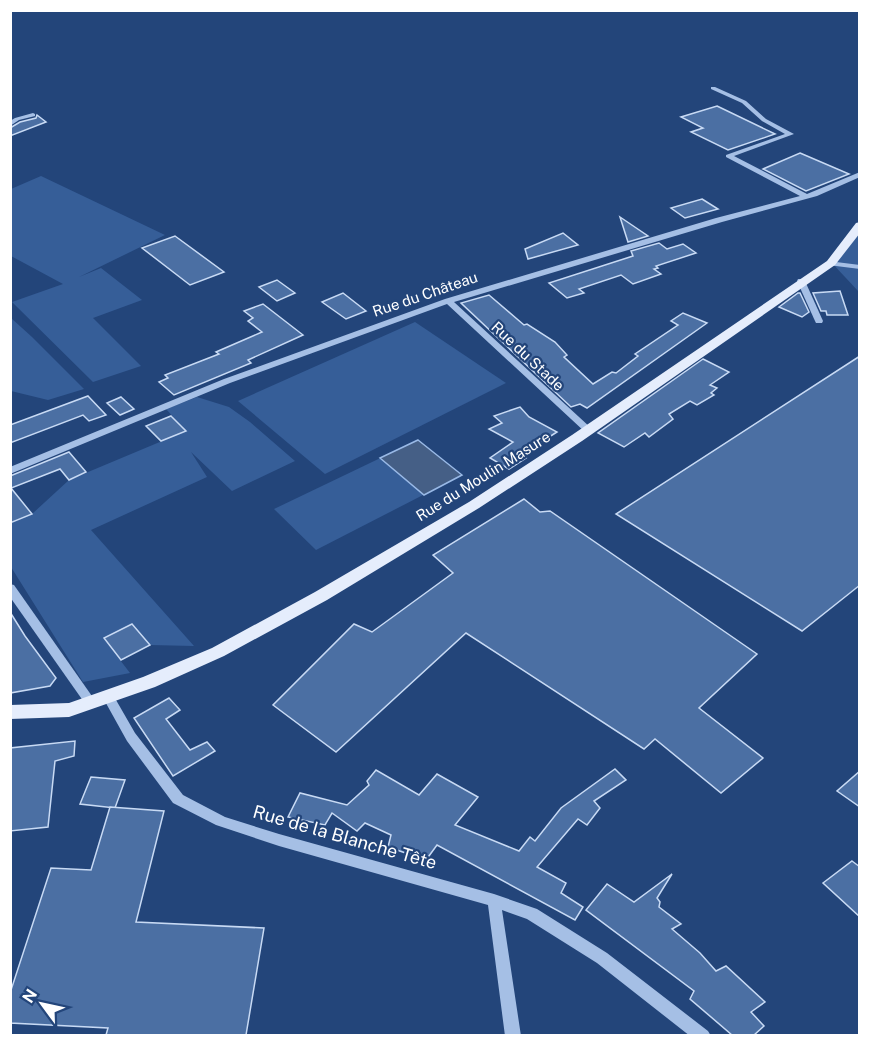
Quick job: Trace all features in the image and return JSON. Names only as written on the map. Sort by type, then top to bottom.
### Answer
[{"type":"main road","name":"Rue du Moulin Masure","points":[[10,712],[69,710],[148,682],[218,652],[321,596],[474,505],[588,430],[831,262],[860,225]]},
{"type":"street","points":[[713,88],[744,102],[764,120],[791,134],[728,156],[806,196]]},
{"type":"street","points":[[10,124],[17,119],[33,115]]},
{"type":"street","name":"Rue du Château","points":[[10,471],[227,381],[448,301],[719,219],[806,196],[860,174]]},
{"type":"street","points":[[831,262],[860,267]]},
{"type":"street","points":[[801,281],[819,321]]},
{"type":"street","name":"Rue du Stade","points":[[448,301],[588,430]]},
{"type":"street","points":[[10,588],[90,702]]},
{"type":"street","name":"Rue de la Blanche Tête","points":[[108,696],[131,737],[178,799],[221,821],[279,840],[494,900],[532,914],[602,958],[704,1035]]},
{"type":"street","points":[[494,900],[513,1035]]},
{"type":"shaded area","points":[[41,176],[165,235],[79,277],[101,268],[142,300],[93,318],[141,366],[93,382],[12,302],[63,284],[11,256],[11,189]]},
{"type":"shaded area","points":[[859,226],[859,292],[831,262]]},
{"type":"shaded area","points":[[11,318],[84,389],[48,400],[11,391]]},
{"type":"shaded area","points":[[415,322],[506,383],[325,474],[238,401]]},
{"type":"shaded area","points":[[197,397],[229,407],[295,461],[232,491],[191,452],[207,477],[91,530],[194,646],[150,645],[132,624],[104,639],[130,673],[83,682],[11,567],[11,523],[32,514],[69,480],[186,431],[166,409]]},
{"type":"shaded area","points":[[418,440],[462,475],[316,550],[274,509]]},
{"type":"shaded area","points":[[418,440],[462,475],[424,495],[380,458]]},
{"type":"building","points":[[717,106],[775,134],[728,150],[691,132],[703,128],[681,117]]},
{"type":"building","points":[[37,115],[46,122],[10,136],[10,128],[20,122],[36,118]]},
{"type":"building","points":[[800,153],[849,174],[806,191],[763,169]]},
{"type":"building","points":[[702,199],[718,209],[685,218],[671,208]]},
{"type":"building","points":[[620,217],[648,236],[628,242]]},
{"type":"building","points":[[563,233],[578,245],[528,259],[525,249]]},
{"type":"building","points":[[175,236],[224,272],[190,285],[142,248]]},
{"type":"building","points":[[659,243],[667,249],[683,244],[696,253],[656,266],[658,268],[654,269],[661,274],[633,284],[621,275],[579,289],[584,293],[567,298],[549,283],[633,256],[631,251]]},
{"type":"building","points":[[277,280],[295,293],[277,301],[259,287]]},
{"type":"building","points":[[840,291],[848,315],[827,315],[826,311],[821,311],[813,293]]},
{"type":"building","points":[[343,293],[366,311],[346,319],[322,302]]},
{"type":"building","points":[[798,293],[809,312],[802,317],[779,307]]},
{"type":"building","points":[[489,295],[524,325],[527,324],[555,342],[567,355],[564,357],[593,384],[612,372],[616,373],[638,356],[635,354],[678,325],[671,321],[683,313],[707,323],[587,408],[580,404],[571,407],[461,303]]},
{"type":"building","points":[[263,304],[303,335],[248,360],[251,363],[174,395],[159,382],[168,378],[165,375],[219,354],[216,352],[262,332],[248,321],[253,318],[244,311]]},
{"type":"building","points":[[860,356],[860,585],[802,631],[616,514]]},
{"type":"building","points":[[703,359],[729,372],[710,385],[717,388],[711,393],[714,395],[697,405],[690,401],[669,414],[673,419],[649,437],[645,433],[624,447],[598,433]]},
{"type":"building","points":[[88,396],[106,415],[89,421],[83,415],[10,443],[10,425]]},
{"type":"building","points":[[121,397],[134,409],[120,415],[107,403]]},
{"type":"building","points":[[520,407],[529,417],[557,432],[521,455],[526,458],[509,469],[490,458],[513,442],[489,429],[502,423],[494,416]]},
{"type":"building","points":[[171,416],[186,431],[161,441],[146,426]]},
{"type":"building","points":[[69,452],[86,472],[69,480],[60,469],[11,488],[32,514],[10,523],[10,476]]},
{"type":"building","points":[[524,499],[540,512],[550,511],[757,654],[699,708],[763,758],[721,793],[655,739],[644,749],[466,633],[336,752],[273,705],[354,624],[372,632],[453,573],[433,555]]},
{"type":"building","points":[[10,612],[56,678],[50,686],[10,693]]},
{"type":"building","points":[[132,624],[150,645],[121,660],[104,638]]},
{"type":"building","points":[[169,698],[180,710],[166,719],[190,750],[207,742],[215,751],[173,776],[134,718]]},
{"type":"building","points":[[75,741],[74,756],[55,761],[48,827],[10,831],[10,748]]},
{"type":"building","points":[[615,769],[626,780],[594,801],[600,808],[587,825],[578,819],[537,867],[566,883],[561,893],[583,907],[575,920],[437,845],[426,860],[388,847],[391,835],[365,823],[357,831],[332,813],[325,825],[288,817],[300,793],[347,805],[369,785],[367,781],[376,770],[419,795],[437,774],[478,797],[455,825],[519,851],[530,837],[535,841],[561,808]]},
{"type":"building","points":[[860,771],[860,807],[837,791]]},
{"type":"building","points":[[91,777],[125,780],[115,808],[80,804]]},
{"type":"building","points":[[110,807],[164,811],[136,922],[264,928],[246,1035],[106,1035],[108,1028],[10,1023],[10,993],[51,868],[91,870]]},
{"type":"building","points":[[852,861],[860,867],[860,917],[823,883]]},
{"type":"building","points":[[672,874],[657,898],[660,902],[659,907],[681,924],[672,929],[700,953],[716,971],[726,966],[765,1002],[751,1012],[764,1026],[754,1035],[732,1035],[690,999],[694,991],[586,910],[607,884],[634,902]]}]
